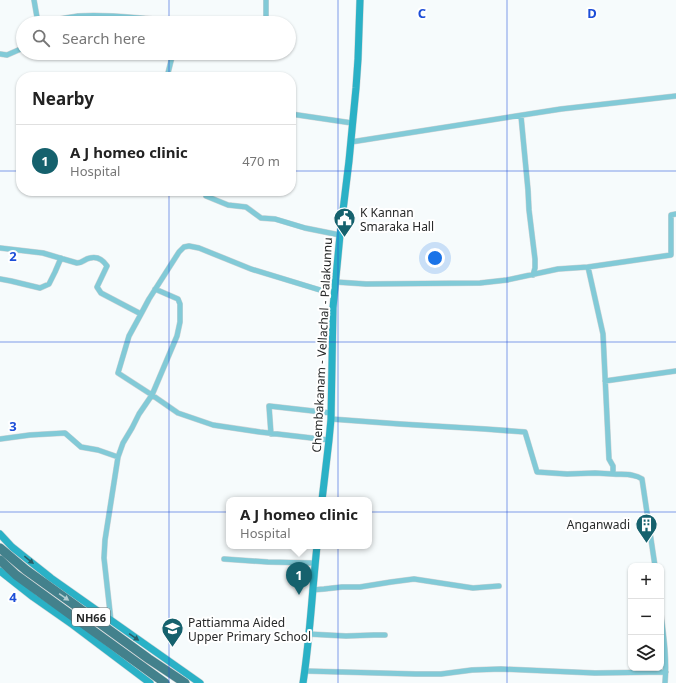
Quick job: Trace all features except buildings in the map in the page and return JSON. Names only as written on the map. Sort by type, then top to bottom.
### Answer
[{"type":"highway","name":"NH66","points":[[0,548],[26,570],[149,659],[185,683]]},
{"type":"highway","name":"NH66","points":[[0,560],[16,575],[165,683]]},
{"type":"main road","name":"Chembakanam - Vellachal - Palakunnu","points":[[322,497],[331,416],[333,308],[351,142],[358,59],[360,0]]},
{"type":"main road","points":[[0,534],[12,546],[51,578],[200,683]]},
{"type":"main road","points":[[303,683],[308,634],[311,623],[312,590],[317,549]]},
{"type":"main road","points":[[0,571],[150,683]]},
{"type":"street","points":[[34,0],[37,16]]},
{"type":"street","points":[[266,0],[266,16]]},
{"type":"street","points":[[78,16],[105,16]]},
{"type":"street","points":[[0,54],[7,55],[16,51]]},
{"type":"street","points":[[168,72],[171,60]]},
{"type":"street","points":[[351,142],[561,109],[676,96]]},
{"type":"street","points":[[296,115],[352,123]]},
{"type":"street","points":[[520,116],[528,190],[528,210],[535,259],[533,275]]},
{"type":"street","points":[[206,196],[228,205],[246,207],[261,218],[275,219],[305,228],[340,235]]},
{"type":"street","points":[[329,440],[271,434],[213,425],[178,413],[118,373],[129,336],[149,298],[179,252],[184,247],[189,246],[199,248],[251,269],[320,290],[323,290],[330,283],[336,282],[366,284],[480,283],[507,280],[558,269],[588,267],[671,255],[671,215],[676,214]]},
{"type":"street","points":[[0,248],[43,253],[77,264],[90,258],[99,258],[107,266],[97,286],[101,292],[141,314]]},
{"type":"street","points":[[0,279],[40,288],[49,284],[60,258]]},
{"type":"street","points":[[588,267],[603,334],[609,459],[613,466],[613,474]]},
{"type":"street","points":[[111,621],[104,558],[105,540],[118,457],[123,443],[139,414],[152,395],[177,336],[180,322],[180,304],[178,300],[155,289]]},
{"type":"street","points":[[605,380],[676,371]]},
{"type":"street","points":[[271,434],[269,406],[331,416],[400,424],[525,432],[536,472],[634,475],[642,479],[655,563]]},
{"type":"street","points":[[0,439],[65,432],[81,447],[98,450],[118,457]]},
{"type":"street","points":[[224,559],[315,563]]},
{"type":"street","points":[[312,590],[360,587],[414,579],[473,588],[499,586]]},
{"type":"street","points":[[308,634],[386,636]]},
{"type":"street","points":[[664,635],[666,672],[665,683]]},
{"type":"street","points":[[305,671],[416,674],[441,674],[472,670],[501,669],[595,673],[666,672]]},
{"type":"place","name":"K Kannan Smaraka Hall","points":[[345,238]]},
{"type":"place","name":"Anganwadi","points":[[646,544]]},
{"type":"place","name":"A J homeo clinic","points":[[299,595]]},
{"type":"place","name":"Pattiamma Aided Upper Primary School","points":[[173,648]]}]
